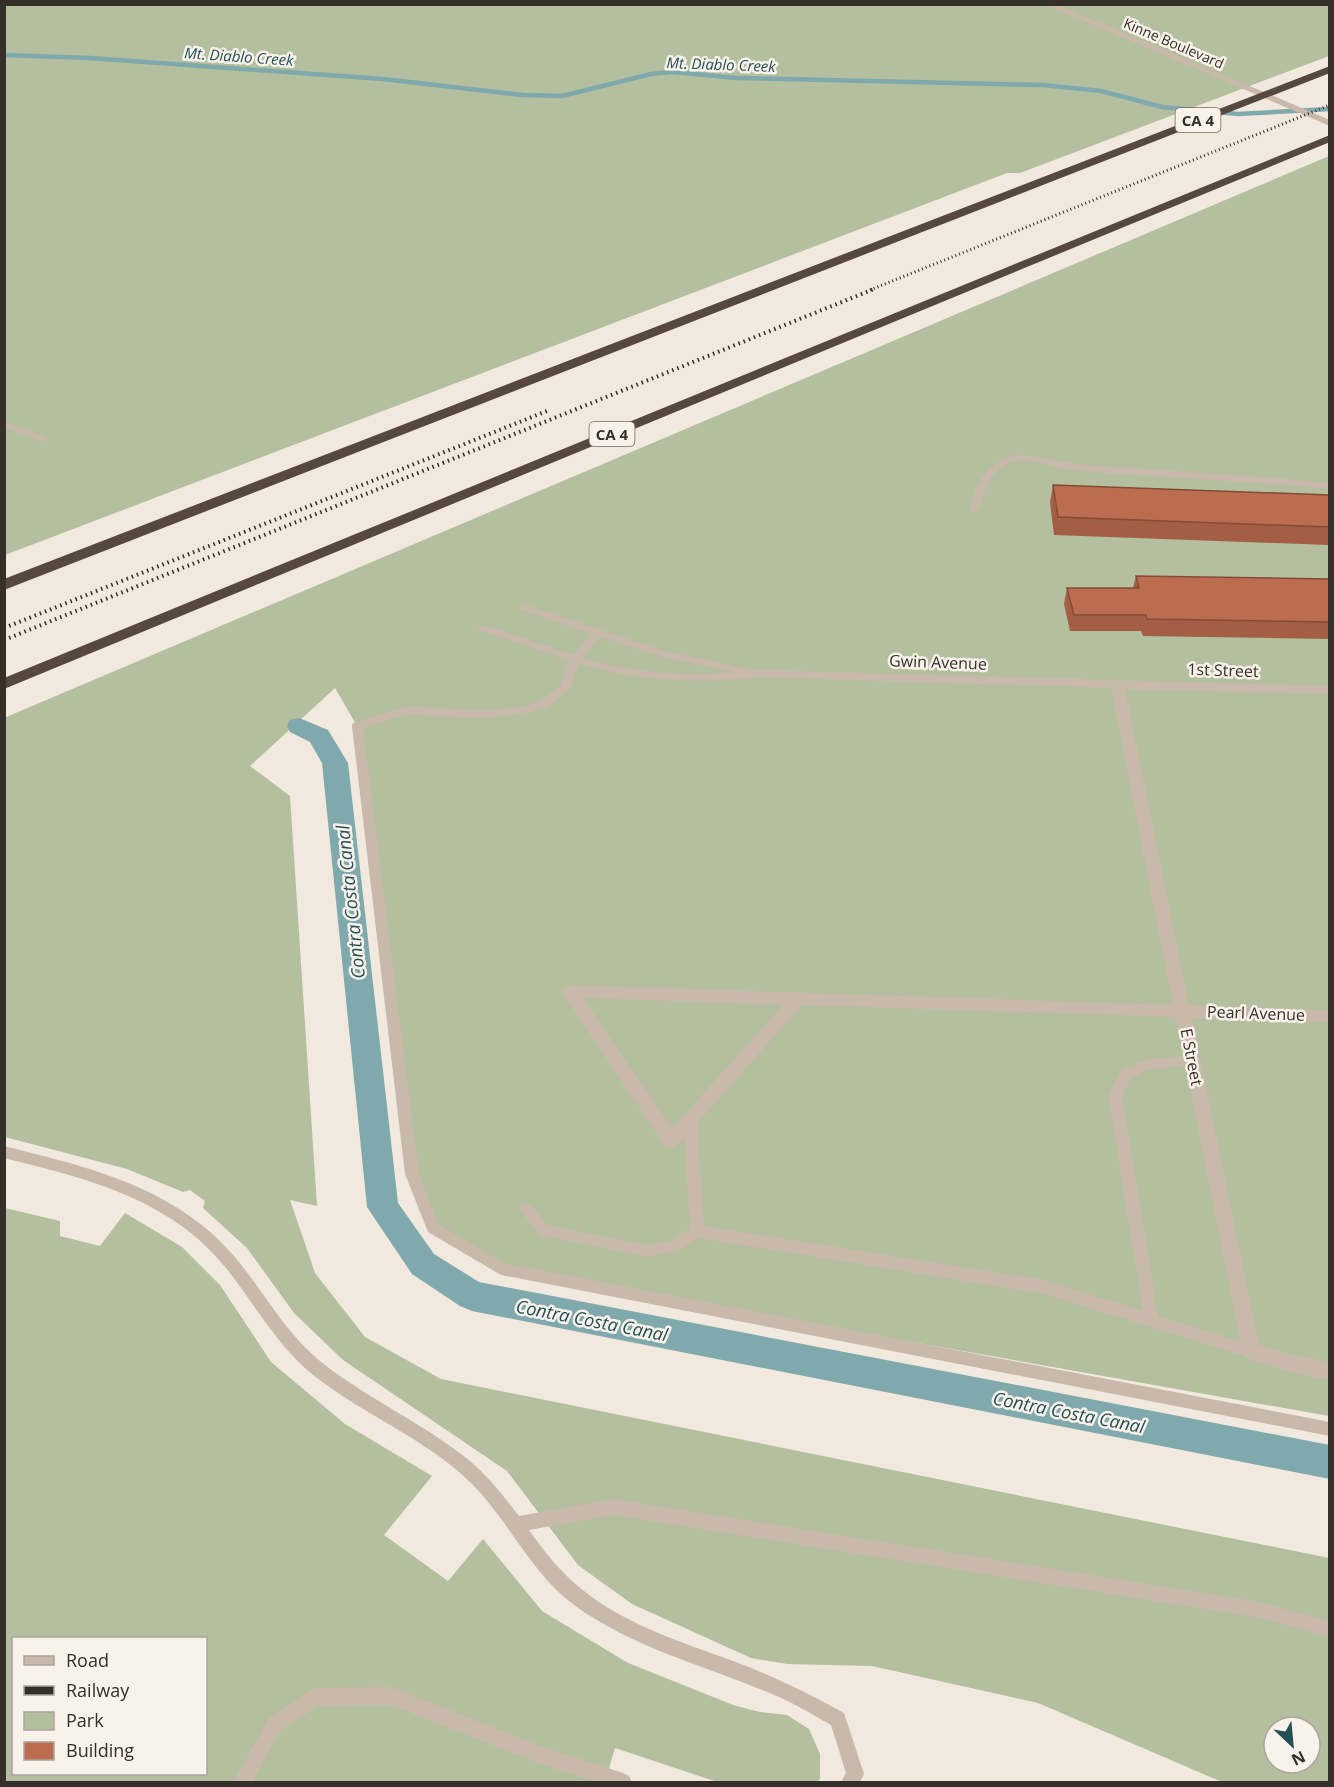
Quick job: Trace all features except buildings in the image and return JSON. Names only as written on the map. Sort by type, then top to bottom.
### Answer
[{"type":"highway","name":"CA 4","points":[[4,585],[1329,69]]},
{"type":"highway","name":"CA 4","points":[[4,684],[1329,138]]},
{"type":"street","name":"Kinne Boulevard","points":[[1048,4],[1329,123]]},
{"type":"street","name":"Gwin Avenue","points":[[758,674],[1117,684]]},
{"type":"street","name":"1st Street","points":[[1117,684],[1329,690]]},
{"type":"street","name":"E Street","points":[[1117,684],[1251,1351]]},
{"type":"street","name":"Pearl Avenue","points":[[690,1121],[671,1141],[570,991],[1329,1016]]},
{"type":"street","points":[[690,1121],[798,999]]},
{"type":"street","points":[[1251,1351],[1294,1364],[1329,1371]]},
{"type":"lane","points":[[230,4],[247,4]]},
{"type":"lane","points":[[4,424],[42,439]]},
{"type":"lane","points":[[975,509],[978,489],[987,475],[1015,458],[1065,467],[1248,477],[1329,486]]},
{"type":"lane","points":[[524,607],[662,654],[758,674]]},
{"type":"lane","points":[[483,628],[576,659],[651,676],[720,678],[758,674]]},
{"type":"lane","points":[[597,633],[576,659],[564,688],[545,703],[528,709],[482,715],[408,710],[357,726],[412,1174],[433,1228],[501,1269],[1329,1429]]},
{"type":"lane","points":[[1152,1321],[1114,1095],[1126,1074],[1145,1065],[1193,1060]]},
{"type":"lane","points":[[690,1121],[697,1231]]},
{"type":"lane","points":[[4,1152],[106,1178],[147,1196],[185,1219],[219,1249],[277,1328],[311,1363],[349,1392],[447,1453],[483,1483],[545,1566],[579,1598],[622,1626],[795,1694],[838,1719],[855,1774],[850,1782]]},
{"type":"lane","points":[[526,1209],[543,1230],[647,1251],[673,1247],[697,1231],[1044,1287],[1251,1351]]},
{"type":"lane","points":[[514,1525],[613,1507],[1255,1609],[1329,1629]]},
{"type":"lane","points":[[242,1782],[275,1724],[316,1697],[391,1696],[540,1755],[623,1782]]},
{"type":"green space","points":[[5,5],[1329,5],[1329,56],[1020,173],[1007,173],[5,555]]},
{"type":"green space","points":[[1329,156],[1329,1416],[501,1269],[433,1228],[412,1174],[357,726],[335,688],[250,766],[290,796],[317,1206],[290,1200],[315,1273],[365,1337],[441,1379],[1329,1558],[1329,1782],[1222,1782],[1038,1703],[872,1666],[787,1664],[751,1658],[632,1604],[578,1565],[507,1471],[343,1360],[294,1313],[247,1248],[203,1208],[205,1201],[190,1190],[183,1192],[127,1169],[5,1137],[4,718]]},
{"type":"green space","points":[[5,1208],[60,1221],[60,1236],[100,1246],[125,1213],[182,1247],[220,1285],[271,1362],[345,1424],[432,1476],[384,1535],[448,1581],[483,1539],[542,1611],[628,1663],[733,1705],[760,1712],[787,1715],[809,1729],[820,1754],[820,1779],[817,1782],[717,1782],[615,1748],[605,1782],[5,1782]]},
{"type":"waterway","name":"Mt. Diablo Creek","points":[[4,55],[90,58],[383,79],[522,95],[562,96],[651,74],[672,72],[737,78],[1043,85],[1101,91],[1162,107],[1238,114],[1330,109]]},
{"type":"waterway","name":"Contra Costa Canal","points":[[299,726],[319,736],[335,763],[383,1207],[423,1264],[472,1296],[1330,1462]]},
{"type":"railway","points":[[870,290],[1330,105]]},
{"type":"railway","points":[[4,640],[874,289]]},
{"type":"railway","points":[[4,628],[547,411]]}]
